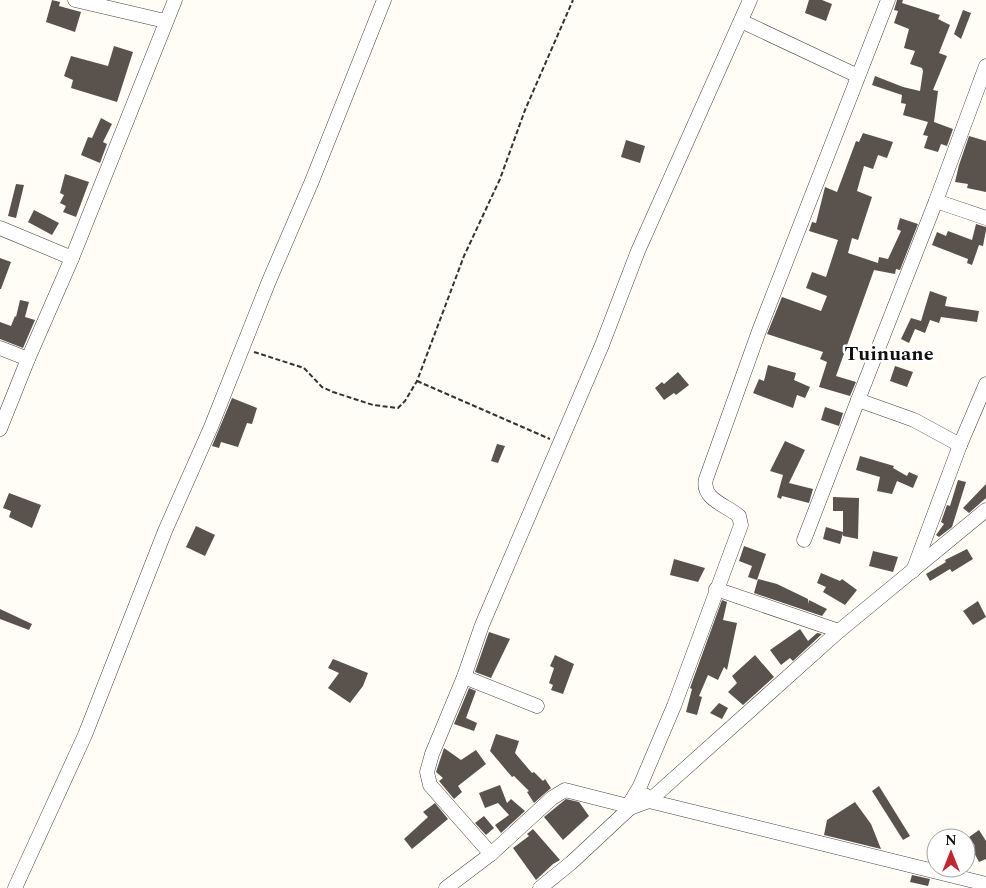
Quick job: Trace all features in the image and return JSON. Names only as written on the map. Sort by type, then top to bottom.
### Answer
[{"type":"street","points":[[76,0],[165,21]]},
{"type":"street","points":[[0,429],[72,258],[165,21],[175,0]]},
{"type":"street","points":[[15,888],[85,735],[165,531],[211,427],[384,0]]},
{"type":"street","points":[[491,854],[430,785],[427,779],[432,754],[464,677],[482,625],[602,345],[638,251],[750,0]]},
{"type":"street","points":[[540,888],[571,863],[629,807],[640,786],[674,706],[741,525],[739,516],[708,496],[705,490],[706,479],[758,331],[888,0]]},
{"type":"street","points":[[741,21],[858,76]]},
{"type":"street","points":[[804,540],[936,201],[986,66]]},
{"type":"street","points":[[936,201],[986,218]]},
{"type":"street","points":[[0,228],[72,258]]},
{"type":"street","points":[[0,348],[28,359]]},
{"type":"street","points":[[913,572],[960,445],[986,384]]},
{"type":"street","points":[[858,400],[914,420],[960,445]]},
{"type":"street","points":[[456,885],[552,798],[565,790],[629,807],[649,801],[839,631],[986,510]]},
{"type":"street","points":[[716,589],[839,631]]},
{"type":"street","points":[[464,677],[537,706]]},
{"type":"street","points":[[640,786],[649,801],[986,884]]},
{"type":"path","points":[[242,348],[304,368],[322,387],[373,405],[398,408],[405,402],[417,381],[464,256],[500,179],[525,110],[573,0]]},
{"type":"path","points":[[417,381],[544,435],[559,444]]},
{"type":"building","points":[[52,0],[60,2],[59,6],[81,12],[75,32],[46,22]]},
{"type":"building","points":[[809,0],[822,0],[832,4],[826,21],[805,13]]},
{"type":"building","points":[[897,0],[903,0],[902,3],[940,15],[938,19],[950,25],[939,53],[947,56],[933,90],[938,91],[934,122],[953,129],[947,146],[941,144],[938,152],[924,148],[928,136],[923,135],[928,122],[903,115],[906,104],[901,103],[902,95],[872,85],[875,76],[903,87],[920,91],[922,68],[910,64],[915,51],[904,48],[909,29],[894,23],[898,11],[894,10]]},
{"type":"building","points":[[963,10],[971,13],[961,39],[954,34]]},
{"type":"building","points":[[114,46],[133,52],[117,102],[71,88],[73,80],[64,76],[71,56],[108,66]]},
{"type":"building","points":[[101,118],[112,124],[103,142],[107,144],[100,163],[81,155],[88,137],[92,138]]},
{"type":"building","points":[[863,133],[893,142],[887,158],[878,155],[873,169],[864,166],[857,191],[872,197],[858,240],[852,238],[848,253],[878,263],[879,257],[888,259],[901,231],[897,229],[900,218],[918,224],[900,270],[896,269],[895,274],[874,270],[836,376],[856,382],[850,396],[819,387],[827,362],[820,359],[823,352],[767,334],[782,297],[821,311],[827,296],[806,288],[812,272],[826,277],[838,240],[809,231],[812,222],[816,223],[825,187],[837,192],[856,141],[859,142]]},
{"type":"building","points":[[969,136],[986,141],[986,192],[967,188],[968,184],[955,182]]},
{"type":"building","points":[[626,140],[645,146],[640,163],[621,157]]},
{"type":"building","points":[[65,174],[89,182],[76,217],[63,212],[66,206],[60,203],[64,195],[60,193]]},
{"type":"building","points":[[16,184],[24,185],[16,218],[8,216]]},
{"type":"building","points":[[34,210],[59,223],[52,235],[28,222]]},
{"type":"building","points":[[976,224],[986,227],[986,230],[983,246],[979,245],[972,265],[967,263],[968,259],[932,245],[937,232],[946,236],[948,231],[972,240]]},
{"type":"building","points":[[0,258],[11,262],[1,289],[0,289]]},
{"type":"building","points":[[930,291],[947,297],[945,306],[979,311],[977,322],[941,317],[939,323],[930,320],[925,333],[915,329],[909,343],[901,339],[911,318],[921,321]]},
{"type":"building","points":[[20,300],[29,302],[25,317],[35,320],[23,348],[0,339],[0,322],[11,326],[16,317]]},
{"type":"building","points":[[768,365],[796,373],[794,380],[810,387],[805,398],[797,395],[793,408],[753,393],[759,379],[764,381]]},
{"type":"building","points":[[895,366],[913,372],[907,387],[890,381]]},
{"type":"building","points":[[678,372],[689,385],[676,395],[674,393],[664,400],[655,388],[662,382],[664,384]]},
{"type":"building","points":[[232,398],[257,408],[252,424],[247,423],[238,447],[221,442],[219,448],[212,446]]},
{"type":"building","points":[[825,407],[843,413],[839,426],[821,420]]},
{"type":"building","points":[[785,441],[805,450],[789,483],[813,489],[809,503],[782,496],[781,499],[777,497],[783,475],[770,471]]},
{"type":"building","points":[[497,444],[505,446],[498,463],[491,461]]},
{"type":"building","points":[[860,456],[894,466],[893,468],[907,476],[909,472],[918,476],[913,488],[897,481],[892,494],[877,491],[880,477],[856,470]]},
{"type":"building","points":[[958,480],[966,482],[952,527],[939,537],[936,535],[944,524],[941,522],[947,505],[950,506]]},
{"type":"building","points":[[986,484],[986,498],[969,513],[963,508]]},
{"type":"building","points":[[9,493],[41,505],[32,528],[9,517],[11,511],[3,508]]},
{"type":"building","points":[[833,497],[859,498],[858,539],[843,536],[843,533],[840,544],[823,539],[826,527],[843,532],[843,511],[833,511]]},
{"type":"building","points":[[196,526],[215,535],[205,556],[186,547]]},
{"type":"building","points":[[744,546],[766,554],[757,580],[748,577],[752,566],[739,561]]},
{"type":"building","points":[[967,549],[973,559],[952,572],[950,569],[930,581],[926,574],[946,562],[945,560]]},
{"type":"building","points":[[873,551],[898,557],[893,572],[869,566]]},
{"type":"building","points":[[674,559],[705,568],[698,582],[670,575]]},
{"type":"building","points":[[821,573],[840,581],[842,579],[857,590],[845,605],[823,592],[826,587],[817,583]]},
{"type":"building","points":[[758,579],[777,584],[808,599],[808,604],[809,600],[827,609],[822,616],[754,593]]},
{"type":"building","points":[[722,600],[727,602],[723,620],[737,623],[727,670],[724,667],[718,680],[708,675],[699,696],[702,697],[697,715],[686,712],[692,689],[690,688]]},
{"type":"building","points":[[978,601],[986,617],[973,625],[963,611]]},
{"type":"building","points":[[0,609],[32,624],[29,630],[0,619]]},
{"type":"building","points":[[800,629],[808,641],[817,633],[822,634],[793,661],[790,658],[781,665],[770,650]]},
{"type":"building","points":[[489,632],[510,639],[491,678],[475,672]]},
{"type":"building","points":[[555,655],[574,664],[563,694],[551,690],[553,685],[549,683],[554,668],[550,666]]},
{"type":"building","points":[[755,655],[774,677],[743,705],[728,692],[737,683],[732,676]]},
{"type":"building","points":[[333,659],[368,673],[363,686],[350,703],[328,688],[339,673],[328,668]]},
{"type":"building","points":[[469,688],[476,691],[466,718],[477,723],[474,731],[454,724]]},
{"type":"building","points":[[719,703],[728,708],[722,719],[710,713]]},
{"type":"building","points":[[496,734],[519,741],[515,753],[532,773],[534,772],[543,781],[545,779],[551,788],[534,803],[527,792],[529,791],[514,776],[512,777],[490,751]]},
{"type":"building","points":[[444,748],[461,760],[476,750],[486,764],[458,786],[462,792],[454,799],[439,781],[443,778],[436,772]]},
{"type":"building","points":[[500,785],[507,803],[511,799],[525,811],[501,833],[495,825],[509,815],[498,803],[485,808],[479,793]]},
{"type":"building","points":[[879,786],[910,836],[903,840],[872,791]]},
{"type":"building","points":[[566,799],[579,802],[589,816],[563,840],[544,817]]},
{"type":"building","points":[[855,802],[871,824],[881,849],[824,835],[827,820]]},
{"type":"building","points":[[435,803],[448,819],[412,849],[404,839],[428,817],[423,812]]},
{"type":"building","points":[[484,816],[494,828],[486,835],[475,823]]},
{"type":"building","points":[[533,829],[560,860],[536,880],[513,848],[529,836],[527,834]]},
{"type":"building","points":[[979,830],[986,841],[986,859],[979,862],[976,856],[976,832]]},
{"type":"building","points":[[912,875],[930,879],[928,886],[910,882]]},
{"type":"district","name":"Tuinuane","points":[[889,354]]}]
